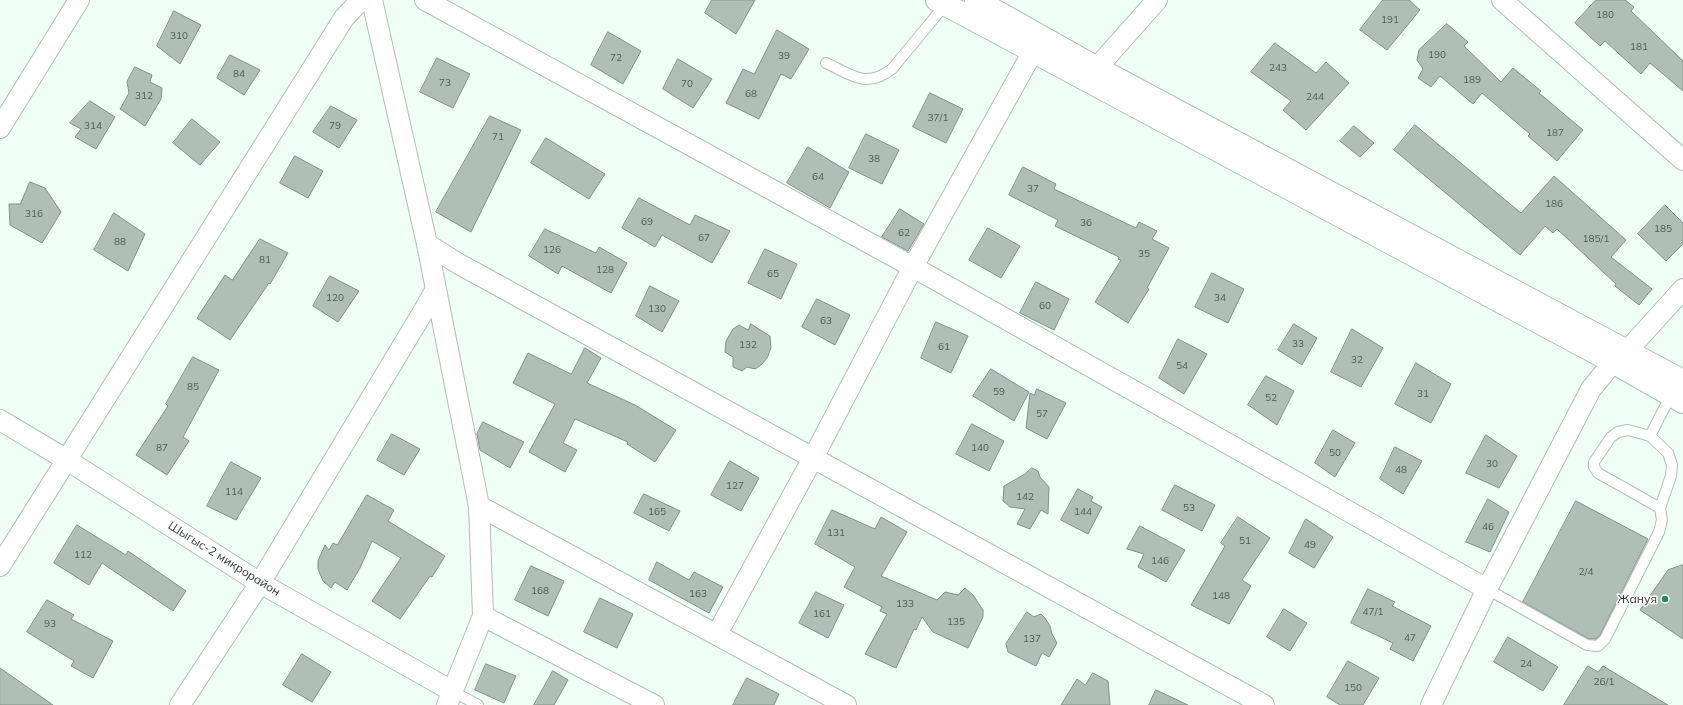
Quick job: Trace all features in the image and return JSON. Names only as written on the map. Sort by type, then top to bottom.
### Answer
[{"type":"street","points":[[0,128],[79,0]]},
{"type":"street","points":[[0,566],[344,18],[361,0]]},
{"type":"street","points":[[372,0],[427,244],[479,506],[483,616],[450,698]]},
{"type":"street","points":[[425,0],[913,267],[1487,589]]},
{"type":"street","points":[[976,0],[1037,45]]},
{"type":"street","points":[[1091,74],[1157,0]]},
{"type":"street","points":[[1502,0],[1683,160]]},
{"type":"street","points":[[941,2],[1037,45],[1620,356],[1679,392]]},
{"type":"street","points":[[717,634],[813,458],[913,267],[1037,45]]},
{"type":"street","points":[[427,244],[459,264],[1264,705]]},
{"type":"street","points":[[180,705],[260,582],[436,289]]},
{"type":"street","points":[[1432,705],[1487,589],[1591,389],[1683,289]]},
{"type":"street","name":"Шыгыс-2 микрорайон","points":[[0,420],[450,698]]},
{"type":"street","points":[[479,506],[846,705]]},
{"type":"street","points":[[483,616],[654,705]]},
{"type":"lane","points":[[826,63],[862,79],[872,80],[882,77],[892,69],[941,2]]},
{"type":"lane","points":[[1650,436],[1679,392]]},
{"type":"lane","points":[[1487,589],[1578,641],[1587,645],[1598,646],[1605,639],[1658,532],[1662,520],[1660,508],[1671,476],[1672,465],[1668,453],[1650,436],[1628,430],[1618,432],[1611,437],[1594,462],[1594,467],[1598,473],[1660,508]]},
{"type":"lane","points":[[450,698],[478,705]]},
{"type":"building","points":[[712,0],[755,0],[736,34],[705,13]]},
{"type":"building","points":[[1383,0],[1409,0],[1420,10],[1387,50],[1360,30]]},
{"type":"building","points":[[1596,0],[1625,0],[1634,7],[1631,11],[1683,61],[1683,91],[1650,63],[1641,74],[1605,41],[1600,46],[1575,23]]},
{"type":"building","points":[[174,11],[201,25],[180,64],[157,46]]},
{"type":"building","points":[[1447,24],[1468,42],[1464,46],[1501,82],[1513,68],[1541,91],[1539,93],[1583,130],[1557,161],[1528,136],[1530,134],[1482,93],[1473,104],[1440,76],[1431,87],[1418,78],[1423,69],[1417,60],[1419,50]]},
{"type":"building","points":[[777,30],[809,49],[791,79],[781,74],[759,119],[726,103],[743,69],[754,74]]},
{"type":"building","points":[[608,32],[641,51],[623,84],[591,65]]},
{"type":"building","points":[[1275,43],[1316,73],[1326,62],[1349,83],[1306,130],[1283,110],[1291,101],[1251,72]]},
{"type":"building","points":[[230,55],[260,70],[244,95],[217,78]]},
{"type":"building","points":[[437,58],[470,74],[453,108],[420,92]]},
{"type":"building","points":[[678,59],[712,79],[693,108],[663,89]]},
{"type":"building","points":[[135,67],[152,75],[150,82],[162,88],[161,99],[145,126],[120,109],[129,93],[127,82]]},
{"type":"building","points":[[930,93],[963,109],[946,143],[913,127]]},
{"type":"building","points":[[90,101],[115,117],[96,149],[75,137],[81,129],[70,123]]},
{"type":"building","points":[[331,106],[357,120],[339,148],[313,132]]},
{"type":"building","points":[[490,116],[521,130],[471,232],[436,212]]},
{"type":"building","points":[[192,119],[220,142],[200,165],[173,143]]},
{"type":"building","points":[[1415,125],[1521,213],[1554,176],[1626,240],[1611,257],[1652,289],[1639,305],[1615,286],[1616,284],[1557,229],[1553,233],[1545,226],[1520,255],[1394,150]]},
{"type":"building","points":[[1354,126],[1374,143],[1360,157],[1340,141]]},
{"type":"building","points":[[866,134],[899,150],[882,184],[849,168]]},
{"type":"building","points":[[546,138],[605,174],[589,199],[531,163]]},
{"type":"building","points":[[808,147],[849,172],[830,208],[787,183]]},
{"type":"building","points":[[295,156],[323,171],[308,198],[280,183]]},
{"type":"building","points":[[1023,167],[1056,184],[1054,189],[1136,228],[1139,222],[1157,231],[1152,239],[1169,248],[1147,288],[1149,289],[1128,323],[1095,302],[1121,260],[1118,259],[1119,257],[1055,226],[1058,220],[1009,195]]},
{"type":"building","points":[[30,182],[45,188],[61,212],[42,243],[10,225],[9,204],[20,204]]},
{"type":"building","points":[[639,198],[690,225],[695,215],[730,231],[712,263],[662,235],[655,247],[622,228]]},
{"type":"building","points":[[1665,205],[1683,223],[1683,244],[1666,261],[1638,234]]},
{"type":"building","points":[[900,209],[924,224],[908,251],[882,237]]},
{"type":"building","points":[[114,213],[145,234],[128,271],[94,250]]},
{"type":"building","points":[[988,228],[1020,246],[1001,278],[969,260]]},
{"type":"building","points":[[545,229],[596,253],[599,247],[627,263],[611,293],[562,266],[558,274],[529,256]]},
{"type":"building","points":[[260,239],[288,253],[270,284],[269,283],[230,340],[197,318],[225,275],[232,280]]},
{"type":"building","points":[[765,249],[797,264],[781,299],[748,283]]},
{"type":"building","points":[[1212,273],[1244,289],[1228,323],[1195,307]]},
{"type":"building","points":[[330,276],[359,291],[338,322],[313,306]]},
{"type":"building","points":[[1036,282],[1069,299],[1054,330],[1020,313]]},
{"type":"building","points":[[650,286],[679,301],[662,332],[636,316]]},
{"type":"building","points":[[817,299],[850,315],[835,345],[802,327]]},
{"type":"building","points":[[936,322],[968,336],[951,373],[921,358]]},
{"type":"building","points":[[751,324],[770,336],[771,348],[767,358],[761,365],[755,369],[747,367],[742,371],[733,367],[733,357],[725,352],[726,341],[733,329],[739,325],[748,330]]},
{"type":"building","points":[[1294,324],[1317,338],[1302,365],[1278,350]]},
{"type":"building","points":[[1352,329],[1383,348],[1361,387],[1331,372]]},
{"type":"building","points":[[1178,339],[1207,354],[1184,394],[1159,378]]},
{"type":"building","points":[[585,348],[601,358],[587,383],[635,405],[676,430],[655,462],[627,444],[628,442],[575,419],[563,443],[577,450],[565,472],[529,452],[555,404],[513,383],[528,353],[571,374]]},
{"type":"building","points":[[193,357],[219,370],[183,437],[189,441],[167,475],[136,455],[168,406],[166,404]]},
{"type":"building","points":[[1416,363],[1451,384],[1431,423],[1395,404]]},
{"type":"building","points":[[991,369],[1029,392],[1014,421],[973,396]]},
{"type":"building","points":[[1266,376],[1294,391],[1277,425],[1248,405]]},
{"type":"building","points":[[1037,389],[1066,403],[1047,439],[1026,428],[1030,393],[1034,395]]},
{"type":"building","points":[[483,422],[524,442],[510,468],[480,450],[477,434]]},
{"type":"building","points":[[972,424],[1004,441],[989,471],[956,454]]},
{"type":"building","points":[[1333,430],[1355,443],[1335,477],[1315,463]]},
{"type":"building","points":[[392,434],[420,449],[404,475],[377,460]]},
{"type":"building","points":[[1486,435],[1517,456],[1499,488],[1466,473]]},
{"type":"building","points":[[1395,447],[1422,461],[1403,494],[1380,479]]},
{"type":"building","points":[[730,461],[759,478],[741,511],[711,495]]},
{"type":"building","points":[[231,462],[261,478],[236,520],[207,506]]},
{"type":"building","points":[[1032,468],[1038,471],[1040,477],[1049,487],[1048,514],[1041,510],[1030,529],[1017,524],[1025,509],[1010,507],[1003,501],[1004,486],[1025,474]]},
{"type":"building","points":[[1175,485],[1215,505],[1202,531],[1162,510]]},
{"type":"building","points":[[1078,489],[1093,497],[1091,501],[1102,507],[1088,534],[1061,520]]},
{"type":"building","points":[[644,494],[680,511],[669,531],[634,513]]},
{"type":"building","points":[[367,495],[394,510],[388,521],[445,556],[432,577],[430,576],[400,619],[372,601],[401,558],[372,541],[360,568],[347,590],[335,582],[331,588],[323,581],[318,569],[318,561],[325,545],[329,550],[333,543],[337,545]]},
{"type":"building","points":[[1488,499],[1509,512],[1490,552],[1466,542]]},
{"type":"building","points":[[1576,501],[1648,539],[1600,635],[1596,639],[1589,639],[1523,602]]},
{"type":"building","points":[[832,510],[875,529],[881,517],[907,532],[881,576],[937,600],[945,592],[958,595],[965,588],[973,595],[983,610],[983,617],[968,648],[933,632],[922,617],[916,630],[914,629],[896,668],[865,654],[887,614],[880,611],[882,607],[844,587],[855,567],[815,544]]},
{"type":"building","points":[[1238,517],[1270,538],[1242,580],[1251,586],[1229,624],[1191,605],[1225,546],[1221,543]]},
{"type":"building","points":[[1306,519],[1333,537],[1314,568],[1289,553]]},
{"type":"building","points":[[77,525],[126,555],[128,551],[186,591],[173,611],[102,563],[89,585],[54,563]]},
{"type":"building","points":[[1140,526],[1185,550],[1166,582],[1138,567],[1144,554],[1127,549]]},
{"type":"building","points":[[657,562],[689,580],[694,572],[723,587],[709,613],[649,580]]},
{"type":"building","name":"Жануя","points":[[1683,565],[1683,639],[1640,610],[1668,570]]},
{"type":"building","points":[[531,566],[564,581],[548,616],[515,600]]},
{"type":"building","points":[[1368,589],[1395,602],[1392,606],[1431,626],[1413,661],[1390,649],[1393,643],[1351,623]]},
{"type":"building","points":[[816,592],[844,605],[828,638],[799,623]]},
{"type":"building","points":[[600,598],[633,614],[617,648],[584,632]]},
{"type":"building","points":[[47,600],[74,615],[71,619],[113,641],[93,678],[71,666],[74,661],[27,632]]},
{"type":"building","points":[[1284,609],[1307,623],[1290,651],[1267,637]]},
{"type":"building","points":[[1027,612],[1034,617],[1041,614],[1045,618],[1057,643],[1049,657],[1042,653],[1036,666],[1008,652],[1006,644]]},
{"type":"building","points":[[1508,637],[1558,667],[1543,691],[1494,662]]},
{"type":"building","points":[[302,654],[331,672],[312,702],[283,685]]},
{"type":"building","points":[[1348,661],[1379,678],[1363,705],[1340,705],[1327,697]]},
{"type":"building","points":[[486,664],[516,676],[504,703],[475,690]]},
{"type":"building","points":[[1588,666],[1598,672],[1603,666],[1668,705],[1564,705]]},
{"type":"building","points":[[0,668],[53,705],[0,705]]},
{"type":"building","points":[[553,671],[568,680],[554,705],[534,705]]},
{"type":"building","points":[[1093,673],[1108,681],[1110,705],[1061,705],[1077,679],[1085,685]]},
{"type":"building","points":[[747,678],[779,694],[774,705],[733,705]]},
{"type":"building","points":[[1156,690],[1188,705],[1149,705]]},
{"type":"place","name":"Жануя","points":[[1665,599]]}]
